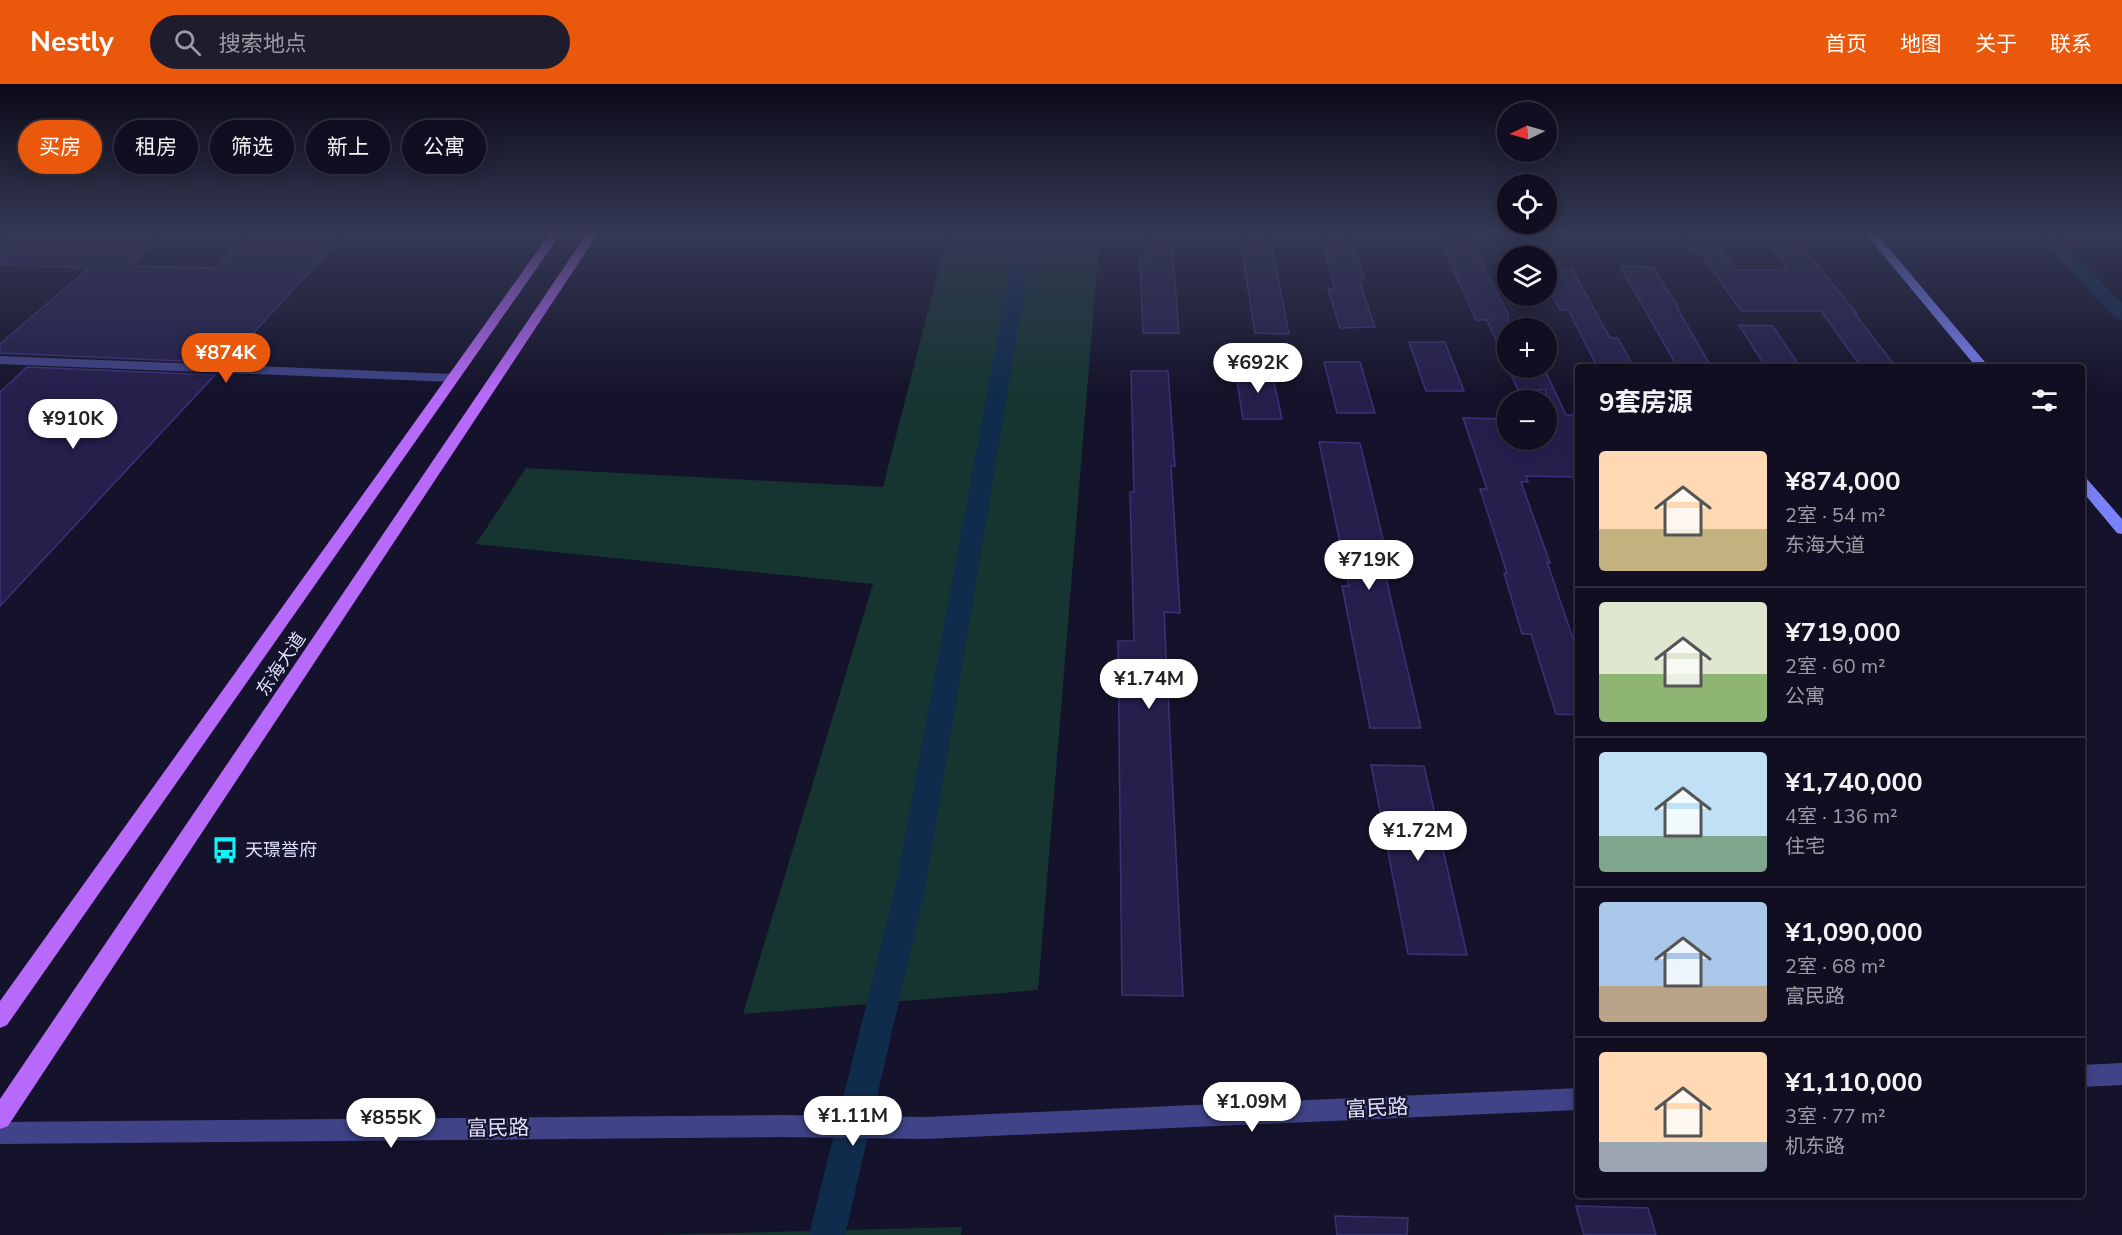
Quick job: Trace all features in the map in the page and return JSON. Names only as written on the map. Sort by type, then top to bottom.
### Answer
[{"type":"main road","name":"东海大道","points":[[0,1018],[519,286]]},
{"type":"main road","name":"东海大道","points":[[0,1118],[558,286]]},
{"type":"main road","points":[[1914,286],[1981,364]]},
{"type":"main road","points":[[2085,486],[2122,529]]},
{"type":"street","points":[[0,360],[454,378]]},
{"type":"street","points":[[2085,1076],[2122,1074]]},
{"type":"street","name":"富民路","points":[[0,1133],[781,1126],[925,1128],[1575,1099]]},
{"type":"green space","points":[[934,286],[1096,286],[1038,990],[743,1014],[873,584],[476,544],[526,468],[883,487]]},
{"type":"green space","points":[[962,1227],[961,1235],[659,1235]]},
{"type":"building","points":[[68,286],[297,286],[226,363],[0,353],[0,344]]},
{"type":"building","points":[[1141,286],[1175,286],[1179,333],[1143,333]]},
{"type":"building","points":[[1248,286],[1280,286],[1289,334],[1255,333]]},
{"type":"building","points":[[1334,286],[1361,286],[1375,327],[1340,328],[1328,289],[1335,289]]},
{"type":"building","points":[[1461,286],[1494,286],[1497,292],[1497,306],[1504,306],[1508,314],[1508,318],[1497,318],[1497,342],[1487,320],[1476,320]]},
{"type":"building","points":[[1557,286],[1581,286],[1610,338],[1618,338],[1632,364],[1596,364],[1568,310],[1560,310],[1557,304]]},
{"type":"building","points":[[1631,286],[1665,286],[1710,364],[1676,364]]},
{"type":"building","points":[[1723,286],[1834,286],[1894,364],[1859,364],[1821,311],[1741,311]]},
{"type":"building","points":[[1739,325],[1773,326],[1798,364],[1763,364]]},
{"type":"building","points":[[1409,342],[1445,342],[1464,391],[1426,391]]},
{"type":"building","points":[[1324,362],[1360,362],[1375,413],[1337,413]]},
{"type":"building","points":[[27,367],[215,375],[0,606],[0,392]]},
{"type":"building","points":[[1235,368],[1271,368],[1282,419],[1243,419]]},
{"type":"building","points":[[1131,371],[1168,371],[1175,466],[1171,466],[1180,613],[1164,612],[1183,996],[1122,995],[1118,641],[1134,641],[1130,492],[1134,492]]},
{"type":"building","points":[[1513,378],[1549,378],[1554,390],[1518,390]]},
{"type":"building","points":[[1557,396],[1566,415],[1575,415],[1575,477],[1526,476],[1528,482],[1521,482],[1550,563],[1547,562],[1575,644],[1575,715],[1556,714],[1531,634],[1522,634],[1504,573],[1507,573],[1480,489],[1487,489],[1463,418],[1497,419],[1497,450],[1557,450]]},
{"type":"building","points":[[1319,442],[1360,443],[1386,552],[1380,552],[1421,728],[1370,728],[1342,586],[1349,586]]},
{"type":"building","points":[[1371,765],[1424,766],[1467,955],[1408,954]]},
{"type":"building","points":[[1576,1206],[1648,1208],[1656,1235],[1584,1235]]},
{"type":"building","points":[[1335,1216],[1408,1218],[1407,1235],[1337,1235]]},
{"type":"waterway","points":[[827,1235],[910,889],[1017,286]]},
{"type":"waterway","points":[[2095,286],[2122,314]]},
{"type":"place","name":"天璟誉府","points":[[225,850]]}]
